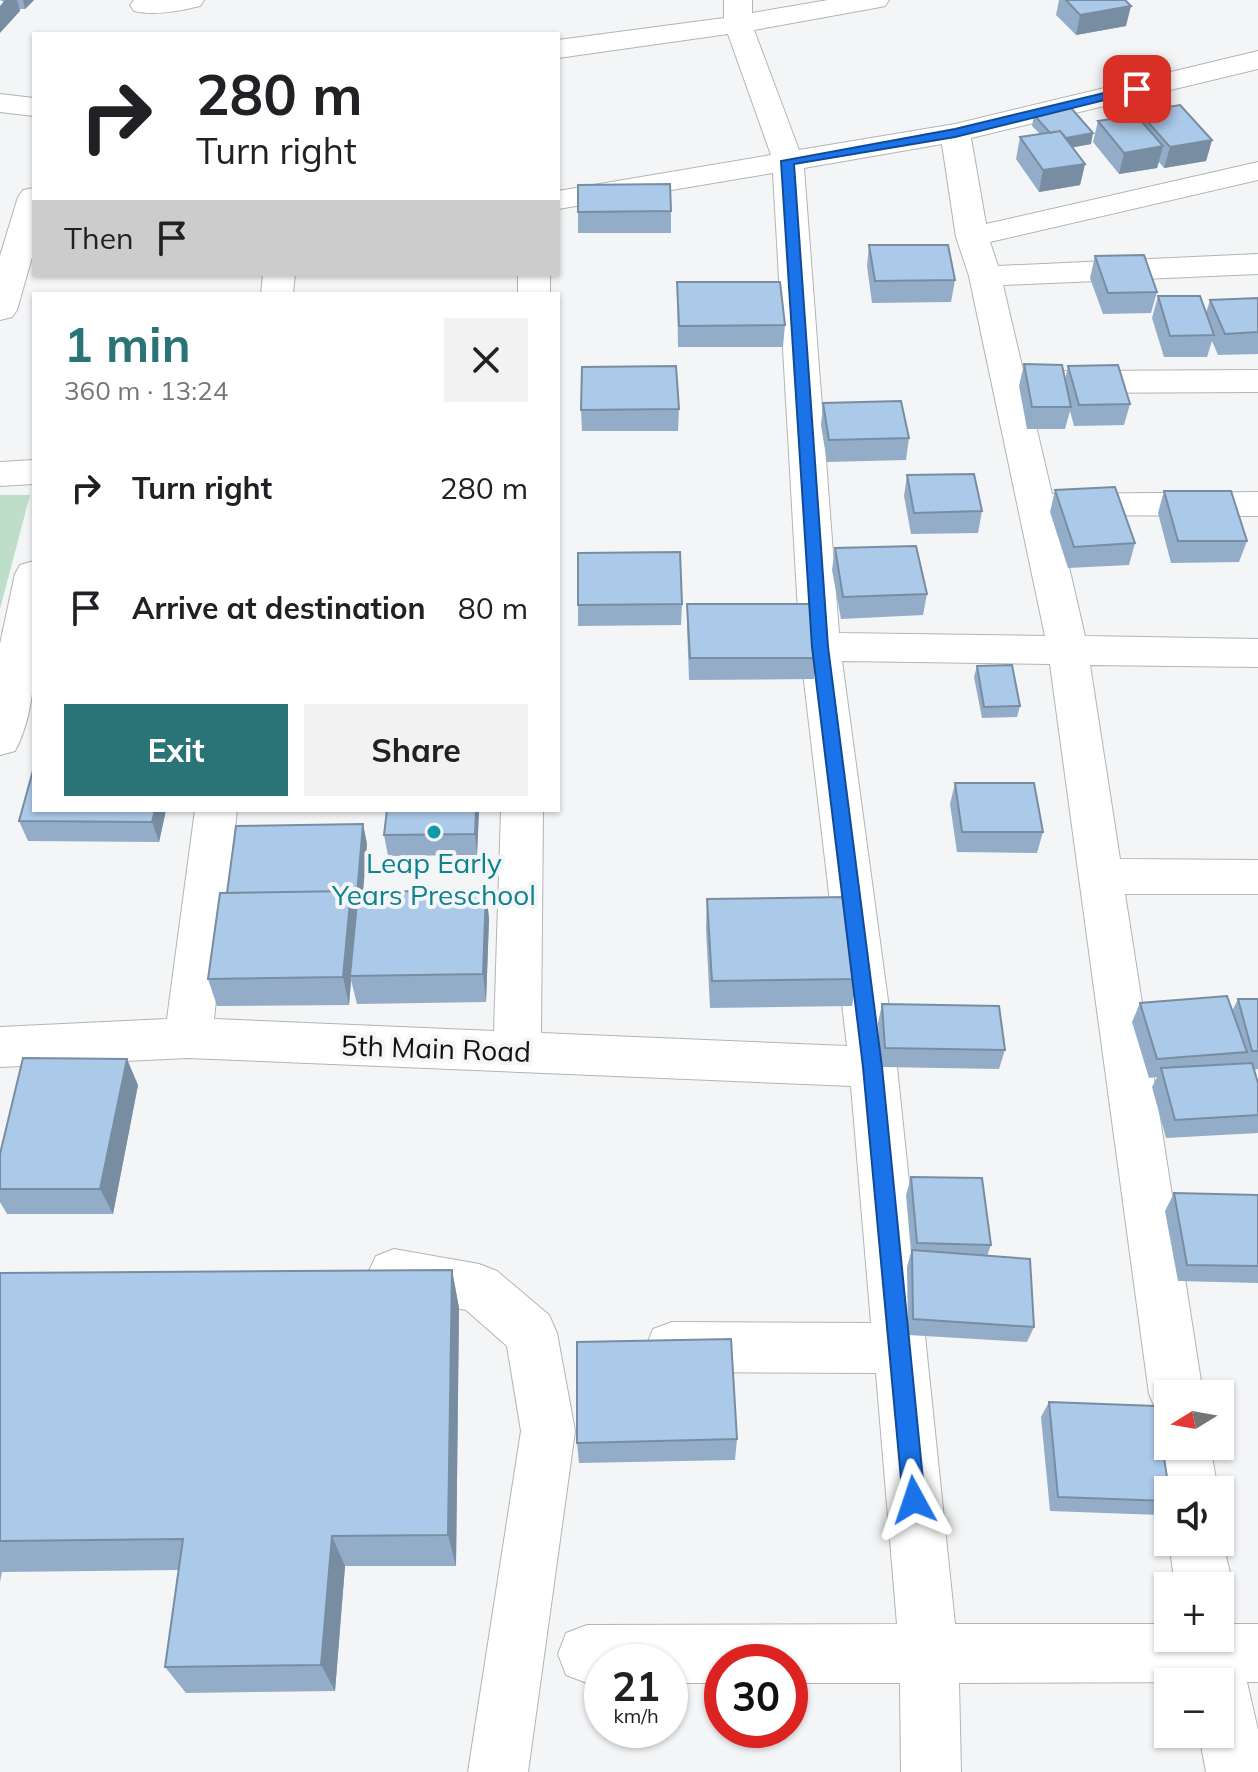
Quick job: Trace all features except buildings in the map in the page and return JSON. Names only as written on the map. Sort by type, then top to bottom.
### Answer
[{"type":"street","points":[[141,10],[190,0]]},
{"type":"street","points":[[560,49],[738,12],[875,0]]},
{"type":"street","points":[[738,12],[788,161],[820,647],[873,1067],[929,1652],[931,1772]]},
{"type":"street","points":[[560,200],[955,133],[1258,60]]},
{"type":"street","points":[[0,103],[32,107]]},
{"type":"street","points":[[955,133],[972,237],[985,276],[1006,383],[1068,650],[1174,1380]]},
{"type":"street","points":[[972,237],[1258,171]]},
{"type":"street","points":[[0,310],[32,204]]},
{"type":"street","points":[[985,276],[1258,264]]},
{"type":"street","points":[[1006,383],[1258,381]]},
{"type":"street","points":[[0,474],[32,472]]},
{"type":"street","points":[[1035,504],[1258,504]]},
{"type":"street","points":[[0,740],[32,584]]},
{"type":"street","points":[[820,647],[1258,653]]},
{"type":"street","points":[[188,1038],[216,812]]},
{"type":"street","points":[[517,1051],[522,812]]},
{"type":"street","points":[[1100,876],[1258,877]]},
{"type":"street","name":"5th Main Road","points":[[0,1047],[188,1038],[873,1067]]},
{"type":"street","points":[[343,1273],[389,1272],[479,1288],[531,1333],[548,1431],[498,1772]]},
{"type":"street","points":[[642,1347],[899,1348]]},
{"type":"street","points":[[688,1653],[929,1652],[1224,1663],[1236,1772]]},
{"type":"green space","points":[[0,495],[30,495],[0,609]]},
{"type":"place","name":"Leap Early Years Preschool","points":[[434,832]]},
{"type":"route","points":[[914,1500],[873,1067],[820,647],[788,161],[955,133],[1137,89]]}]
